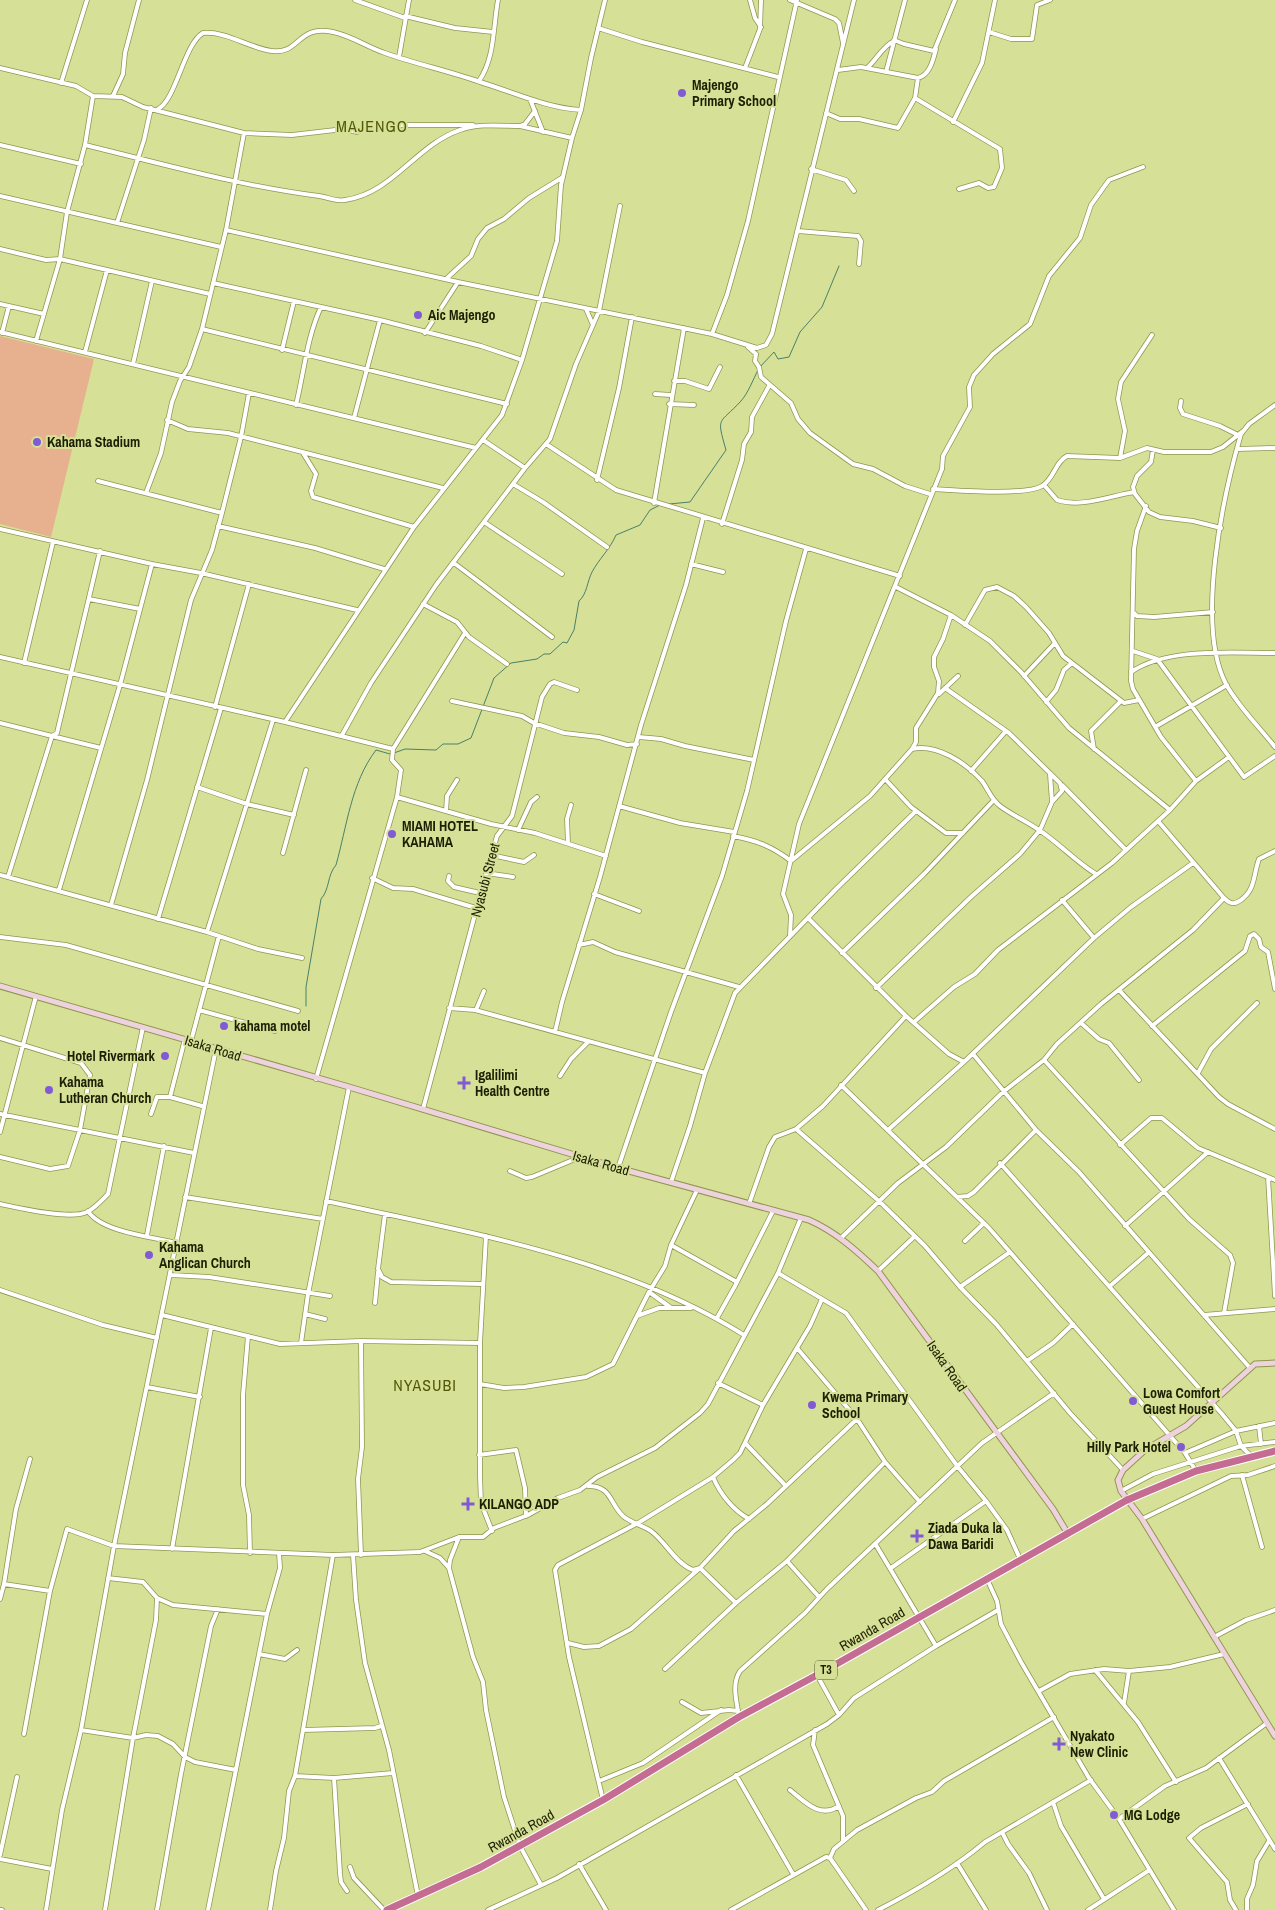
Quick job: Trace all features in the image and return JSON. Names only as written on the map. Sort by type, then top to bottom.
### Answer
[{"type":"highway","name":"Rwanda Road","points":[[385,1910],[397,1908],[482,1867],[603,1800],[739,1714],[817,1675],[1127,1500],[1196,1471],[1275,1451]]},
{"type":"street","points":[[61,83],[88,0]]},
{"type":"street","points":[[113,96],[123,74],[125,53],[139,0]]},
{"type":"street","points":[[355,0],[405,17],[455,28],[493,32]]},
{"type":"street","points":[[399,58],[409,0]]},
{"type":"street","points":[[479,81],[486,71],[498,0]]},
{"type":"street","points":[[285,722],[384,569],[414,527],[483,440],[507,404],[522,360],[538,299],[558,241],[558,197],[572,138],[581,110],[605,0]]},
{"type":"street","points":[[750,0],[755,18],[761,27]]},
{"type":"street","points":[[745,68],[761,27],[762,0]]},
{"type":"street","points":[[790,0],[824,12],[839,22],[843,46]]},
{"type":"street","points":[[226,230],[458,282],[712,334],[760,348],[769,340],[798,231],[811,169],[838,70],[854,0]]},
{"type":"street","points":[[886,72],[905,0]]},
{"type":"street","points":[[838,70],[867,68],[918,78],[923,76],[928,71],[955,0]]},
{"type":"street","points":[[953,122],[982,63],[995,0]]},
{"type":"street","points":[[989,32],[1011,38],[1032,39],[1037,5],[1050,0]]},
{"type":"street","points":[[712,334],[727,296],[748,221],[796,1]]},
{"type":"street","points":[[839,22],[850,15]]},
{"type":"street","points":[[598,28],[778,77]]},
{"type":"street","points":[[157,109],[167,101],[196,38],[203,33],[214,34],[274,52],[288,49],[310,31],[322,30],[342,34],[399,58],[479,81],[530,99],[565,109],[581,110]]},
{"type":"street","points":[[894,40],[929,51],[936,49]]},
{"type":"street","points":[[867,68],[878,58],[886,46],[894,40]]},
{"type":"street","points":[[0,68],[76,86],[93,96],[122,97],[140,106],[244,133],[292,135],[339,129],[357,132],[368,125],[487,125],[520,126],[572,138]]},
{"type":"street","points":[[826,113],[840,118],[895,128],[900,126],[915,98],[918,78]]},
{"type":"street","points":[[36,341],[60,259],[68,212],[85,145],[93,96]]},
{"type":"street","points":[[915,98],[998,148],[1002,165],[994,187],[988,188],[979,183],[959,189]]},
{"type":"street","points":[[530,99],[543,132]]},
{"type":"street","points":[[117,223],[138,158],[151,108]]},
{"type":"street","points":[[520,126],[525,124],[536,111]]},
{"type":"street","points":[[85,145],[294,194],[346,200],[387,184],[415,156],[444,136],[461,129],[487,125]]},
{"type":"street","points":[[146,493],[161,453],[167,420],[180,381],[189,367],[202,330],[226,230],[244,133]]},
{"type":"street","points":[[0,145],[81,164]]},
{"type":"street","points":[[790,936],[791,915],[783,894],[803,811],[896,587],[930,494],[943,466],[943,456],[970,406],[969,387],[974,375],[993,354],[1030,324],[1050,276],[1080,238],[1091,205],[1111,178],[1144,167]]},
{"type":"street","points":[[811,169],[846,180],[854,191]]},
{"type":"street","points":[[446,279],[472,256],[473,248],[487,228],[504,219],[534,194],[563,177]]},
{"type":"street","points":[[0,202],[1,196],[221,247]]},
{"type":"street","points":[[342,735],[371,683],[423,604],[525,468],[546,444],[555,428],[576,364],[599,311],[620,206]]},
{"type":"street","points":[[798,231],[858,236],[861,241],[859,264]]},
{"type":"street","points":[[0,248],[46,260],[60,259],[210,294]]},
{"type":"street","points":[[85,352],[107,270]]},
{"type":"street","points":[[133,364],[152,281]]},
{"type":"street","points":[[425,333],[458,282]]},
{"type":"street","points":[[213,283],[380,320],[480,346],[522,360]]},
{"type":"street","points":[[282,350],[294,301]]},
{"type":"street","points":[[0,304],[44,314]]},
{"type":"street","points":[[9,306],[1,332],[476,448]]},
{"type":"street","points":[[296,405],[310,335],[321,307]]},
{"type":"street","points":[[586,309],[593,326]]},
{"type":"street","points":[[597,480],[619,388],[632,317]]},
{"type":"street","points":[[354,418],[380,320]]},
{"type":"street","points":[[654,503],[669,404],[684,328]]},
{"type":"street","points":[[202,330],[507,404]]},
{"type":"street","points":[[1120,458],[1124,432],[1118,402],[1121,382],[1152,336]]},
{"type":"street","points":[[746,345],[756,354],[755,361],[759,367],[760,375],[769,386],[791,403],[798,419],[810,432],[831,446],[844,459],[859,467],[878,471],[919,492],[930,494]]},
{"type":"street","points":[[674,381],[709,389],[720,367]]},
{"type":"street","points":[[722,524],[742,460],[744,444],[751,432],[752,417],[769,386]]},
{"type":"street","points":[[111,906],[169,696],[191,600],[212,550],[222,513],[241,437],[249,393]]},
{"type":"street","points":[[655,394],[671,396]]},
{"type":"street","points":[[1181,401],[1180,408],[1183,414],[1220,426],[1238,435]]},
{"type":"street","points":[[669,404],[694,405]]},
{"type":"street","points":[[933,488],[1029,490],[1044,485],[1060,460],[1067,456],[1120,458],[1145,449],[1211,452],[1223,447],[1275,405]]},
{"type":"street","points":[[167,420],[188,429],[217,431],[444,488]]},
{"type":"street","points":[[1244,430],[1237,449],[1213,578],[1213,612],[1217,654],[1226,685],[1275,747]]},
{"type":"street","points":[[483,440],[525,468]]},
{"type":"street","points":[[546,444],[597,480],[616,490],[722,524],[900,576]]},
{"type":"street","points":[[1237,449],[1275,448]]},
{"type":"street","points":[[1153,450],[1151,462],[1135,480],[1134,492],[1149,512],[1160,517],[1193,521],[1221,528]]},
{"type":"street","points":[[303,452],[316,474],[311,491],[313,497],[414,527]]},
{"type":"street","points":[[98,481],[222,513]]},
{"type":"street","points":[[514,484],[607,547]]},
{"type":"street","points":[[1044,485],[1054,498],[1061,502],[1082,502],[1134,492]]},
{"type":"street","points":[[1146,506],[1136,539],[1131,672],[1133,689],[1155,727],[1196,781]]},
{"type":"street","points":[[555,1032],[655,678],[692,564],[704,518]]},
{"type":"street","points":[[484,522],[562,574]]},
{"type":"street","points":[[218,526],[315,548],[384,569]]},
{"type":"street","points":[[0,529],[152,564],[201,573],[357,610]]},
{"type":"street","points":[[24,663],[53,542]]},
{"type":"street","points":[[618,1168],[722,876],[754,760],[786,621],[806,549]]},
{"type":"street","points":[[8,877],[52,736],[60,726],[100,551]]},
{"type":"street","points":[[59,890],[120,684],[152,564]]},
{"type":"street","points":[[454,564],[552,637]]},
{"type":"street","points":[[692,564],[723,572]]},
{"type":"street","points":[[215,707],[249,584]]},
{"type":"street","points":[[896,587],[952,615],[990,641],[1024,676],[1069,728],[1170,810]]},
{"type":"street","points":[[965,624],[986,590],[997,587],[1021,601],[1049,633],[1054,644],[1072,663],[1126,704],[1139,700]]},
{"type":"street","points":[[89,599],[140,609]]},
{"type":"street","points":[[423,604],[457,622],[465,633],[507,664]]},
{"type":"street","points":[[1133,611],[1137,616],[1154,617],[1213,612]]},
{"type":"street","points":[[937,696],[938,681],[934,657],[952,615]]},
{"type":"street","points":[[316,1079],[372,878],[397,797],[401,770],[392,760],[393,749],[465,633]]},
{"type":"street","points":[[1024,676],[1054,644]]},
{"type":"street","points":[[1133,650],[1157,659],[1245,778],[1275,756]]},
{"type":"street","points":[[1131,672],[1142,664],[1157,659],[1217,654],[1275,653]]},
{"type":"street","points":[[0,657],[72,675],[120,684],[342,735],[393,749]]},
{"type":"street","points":[[1046,702],[1056,690],[1064,670],[1072,663]]},
{"type":"street","points":[[791,862],[870,796],[912,749],[916,742],[916,728],[937,696],[958,676]]},
{"type":"street","name":"Nyasubi Street","points":[[423,1109],[491,855],[497,836],[512,816],[542,697],[550,684],[554,682],[577,690]]},
{"type":"street","points":[[1155,727],[1226,685]]},
{"type":"street","points":[[945,688],[1006,731],[1126,850]]},
{"type":"street","points":[[452,701],[516,714],[534,724],[571,735],[599,737],[628,745],[637,744]]},
{"type":"street","points":[[1094,749],[1090,730],[1121,701]]},
{"type":"street","points":[[158,919],[221,708]]},
{"type":"street","points":[[208,932],[273,720]]},
{"type":"street","points":[[0,729],[1,723],[101,748]]},
{"type":"street","points":[[971,771],[1006,731]]},
{"type":"street","points":[[639,737],[661,739],[685,746],[754,760]]},
{"type":"street","points":[[912,749],[925,747],[951,757],[982,781],[994,800],[1040,830],[1096,874]]},
{"type":"street","points":[[914,1022],[954,988],[975,974],[998,950],[1126,850],[1170,810],[1196,781],[1228,757]]},
{"type":"street","points":[[283,853],[306,770]]},
{"type":"street","points":[[1050,773],[1052,802]]},
{"type":"street","points":[[885,779],[916,811],[946,833],[963,834]]},
{"type":"street","points":[[446,811],[448,796],[457,780]]},
{"type":"street","points":[[876,988],[972,896],[1020,854],[1040,830],[1052,802],[1062,793],[1060,783]]},
{"type":"street","points":[[197,788],[247,804],[294,815]]},
{"type":"street","points":[[397,797],[505,827],[568,842],[606,856]]},
{"type":"street","points":[[518,830],[531,802],[537,797]]},
{"type":"street","points":[[842,953],[963,834],[994,800]]},
{"type":"street","points":[[568,842],[567,819],[571,806]]},
{"type":"street","points":[[619,806],[680,823],[734,834],[759,842],[777,850],[791,862]]},
{"type":"street","points":[[671,1182],[705,1073],[732,1000],[739,987],[916,811]]},
{"type":"street","points":[[1158,821],[1224,898],[1234,904],[1251,891],[1258,859],[1275,851]]},
{"type":"street","points":[[491,855],[524,862],[534,855]]},
{"type":"street","points":[[888,1130],[973,1054],[1094,938],[1131,907],[1193,863]]},
{"type":"street","points":[[486,873],[513,877]]},
{"type":"street","points":[[0,876],[59,890],[208,932],[258,949],[302,958]]},
{"type":"street","points":[[449,876],[448,881],[451,885],[480,894]]},
{"type":"street","points":[[372,878],[393,888],[413,889],[476,908]]},
{"type":"street","points":[[594,894],[639,911]]},
{"type":"street","points":[[840,1238],[922,1163],[946,1147],[1003,1092],[1044,1060],[1081,1023],[1170,947],[1193,930],[1224,898]]},
{"type":"street","points":[[1062,900],[1094,938]]},
{"type":"street","points":[[808,918],[906,1016],[949,1054],[964,1062]]},
{"type":"street","points":[[1152,1026],[1245,951],[1250,936],[1254,934],[1259,939],[1261,947],[1268,952],[1275,989]]},
{"type":"street","points":[[191,1041],[219,936]]},
{"type":"street","points":[[0,937],[66,945],[298,1011]]},
{"type":"street","points":[[579,945],[593,942],[609,950],[739,987]]},
{"type":"street","name":"Isaka Road","points":[[0,986],[423,1109],[618,1168],[802,1218],[826,1228],[878,1271],[1053,1509],[1068,1534]]},
{"type":"street","points":[[1119,990],[1228,1104],[1275,1129]]},
{"type":"street","points":[[476,1010],[484,992]]},
{"type":"street","points":[[0,1132],[2,1114],[36,996]]},
{"type":"street","points":[[1198,1073],[1215,1045],[1257,1003]]},
{"type":"street","points":[[449,1008],[476,1010],[705,1073]]},
{"type":"street","points":[[199,1010],[275,1031]]},
{"type":"street","points":[[749,1204],[769,1147],[775,1137],[796,1129],[823,1106],[841,1084],[906,1016]]},
{"type":"street","points":[[1081,1023],[1099,1039],[1109,1043],[1138,1080]]},
{"type":"street","points":[[0,1204],[67,1214],[88,1211],[108,1194],[143,1027]]},
{"type":"street","points":[[0,1038],[81,1063],[87,1069],[90,1076],[80,1130],[72,1160],[65,1168],[50,1169],[0,1157]]},
{"type":"street","points":[[170,1097],[184,1039]]},
{"type":"street","points":[[560,1076],[571,1059],[588,1042]]},
{"type":"street","points":[[46,1910],[62,1810],[81,1730],[114,1546],[171,1275],[202,1106],[216,1050]]},
{"type":"street","points":[[973,1054],[1036,1130],[1078,1172],[1250,1368]]},
{"type":"street","points":[[1044,1060],[1188,1219],[1232,1259],[1224,1313]]},
{"type":"street","points":[[841,1084],[984,1223],[1073,1324],[1169,1438],[1185,1453],[1196,1471]]},
{"type":"street","points":[[301,1343],[308,1294],[348,1087]]},
{"type":"street","points":[[151,1114],[157,1097],[170,1097],[202,1106]]},
{"type":"street","points":[[2,1114],[194,1153]]},
{"type":"street","points":[[1120,1145],[1151,1118],[1156,1116],[1162,1118],[1190,1144],[1275,1180]]},
{"type":"street","points":[[796,1129],[916,1236],[960,1287],[996,1324],[1054,1393],[1123,1470]]},
{"type":"street","points":[[957,1197],[963,1197],[974,1192],[1000,1163],[1036,1130]]},
{"type":"street","points":[[147,1236],[164,1146]]},
{"type":"street","points":[[1125,1226],[1208,1152]]},
{"type":"street","points":[[510,1171],[526,1178],[532,1177],[580,1157]]},
{"type":"street","points":[[1000,1163],[1213,1404],[1236,1431],[1241,1446],[1251,1456]]},
{"type":"street","points":[[1268,1177],[1275,1296]]},
{"type":"street","points":[[480,1384],[504,1388],[524,1387],[594,1375],[613,1364],[650,1290],[665,1266],[671,1245],[697,1190]]},
{"type":"street","points":[[186,1197],[323,1220]]},
{"type":"street","points":[[326,1201],[486,1236],[573,1261],[717,1318],[744,1336]]},
{"type":"street","points":[[88,1211],[92,1218],[108,1227],[177,1243]]},
{"type":"street","points":[[717,1318],[738,1282],[773,1211]]},
{"type":"street","points":[[375,1302],[385,1214]]},
{"type":"street","points":[[24,1734],[50,1591],[67,1529],[114,1546],[172,1550],[333,1555],[425,1551],[459,1537],[479,1538],[487,1535],[588,1486],[600,1475],[654,1448],[694,1418],[708,1404],[778,1273],[802,1218]]},
{"type":"street","points":[[965,1240],[984,1223]]},
{"type":"street","points":[[486,1236],[480,1343],[479,1455],[481,1504],[492,1531]]},
{"type":"street","points":[[878,1271],[916,1236]]},
{"type":"street","points":[[671,1245],[738,1282]]},
{"type":"street","points":[[960,1287],[1010,1252]]},
{"type":"street","points":[[1110,1286],[1148,1253]]},
{"type":"street","points":[[378,1269],[382,1277],[391,1282],[482,1284]]},
{"type":"street","points":[[778,1273],[846,1313],[958,1467],[1007,1530],[1021,1561]]},
{"type":"street","points":[[171,1275],[209,1278],[330,1296]]},
{"type":"street","points":[[0,1290],[104,1325],[157,1338]]},
{"type":"street","points":[[650,1290],[671,1307]]},
{"type":"street","points":[[603,1800],[581,1715],[555,1578],[556,1568],[590,1547],[638,1524],[713,1477],[740,1453],[763,1405],[797,1348],[822,1299]]},
{"type":"street","points":[[637,1316],[652,1310],[671,1307],[692,1308]]},
{"type":"street","points":[[1204,1315],[1275,1309]]},
{"type":"street","points":[[305,1314],[325,1319]]},
{"type":"street","points":[[162,1316],[280,1344],[361,1341],[480,1343]]},
{"type":"street","points":[[1027,1361],[1054,1343],[1073,1324]]},
{"type":"street","points":[[172,1550],[211,1328]]},
{"type":"street","points":[[248,1336],[243,1395],[243,1485],[250,1515],[250,1553]]},
{"type":"street","points":[[361,1341],[362,1448],[358,1479],[361,1555]]},
{"type":"street","points":[[797,1348],[857,1419],[885,1462],[920,1502]]},
{"type":"street","points":[[1275,1363],[1261,1363],[1250,1368],[1213,1404],[1169,1438],[1145,1450],[1123,1470],[1118,1480],[1121,1491],[1142,1519],[1275,1736]]},
{"type":"street","points":[[718,1383],[763,1405]]},
{"type":"street","points":[[148,1387],[200,1397]]},
{"type":"street","points":[[682,1702],[701,1713],[721,1710],[739,1714],[735,1696],[736,1680],[740,1671],[876,1545],[982,1443],[1054,1393]]},
{"type":"street","points":[[568,1643],[599,1646],[613,1640],[640,1621],[700,1568],[734,1531],[786,1486],[857,1419]]},
{"type":"street","points":[[1185,1453],[1236,1431],[1275,1423]]},
{"type":"street","points":[[1259,1426],[1261,1444]]},
{"type":"street","points":[[1121,1491],[1153,1474],[1241,1446],[1275,1442]]},
{"type":"street","points":[[745,1443],[786,1486]]},
{"type":"street","points":[[479,1455],[516,1450],[524,1484],[526,1516]]},
{"type":"street","points":[[0,1599],[16,1509],[30,1458]]},
{"type":"street","points":[[665,1668],[736,1603],[787,1561],[885,1462]]},
{"type":"street","points":[[1142,1519],[1231,1476],[1242,1476],[1275,1466]]},
{"type":"street","points":[[1242,1476],[1262,1547]]},
{"type":"street","points":[[713,1477],[718,1489],[739,1512],[749,1519]]},
{"type":"street","points":[[588,1486],[597,1486],[604,1489],[623,1516],[655,1534],[683,1564],[693,1570],[700,1568]]},
{"type":"street","points":[[891,1568],[986,1501]]},
{"type":"street","points":[[459,1537],[450,1560],[449,1568],[473,1657],[483,1682],[486,1710],[504,1797],[520,1846],[541,1885]]},
{"type":"street","points":[[876,1545],[936,1646]]},
{"type":"street","points":[[425,1551],[440,1558],[449,1568]]},
{"type":"street","points":[[208,1910],[267,1614],[280,1568],[279,1553]]},
{"type":"street","points":[[270,1910],[274,1879],[284,1838],[289,1791],[294,1776],[303,1730],[333,1555]]},
{"type":"street","points":[[354,1555],[356,1600],[365,1663],[393,1773],[419,1897]]},
{"type":"street","points":[[787,1561],[819,1597]]},
{"type":"street","points":[[0,1562],[7,1563]]},
{"type":"street","points":[[700,1568],[736,1603]]},
{"type":"street","points":[[108,1578],[143,1582],[157,1598],[173,1604],[267,1614]]},
{"type":"street","points":[[987,1579],[997,1601],[1001,1624],[1091,1780],[1118,1819],[1174,1910]]},
{"type":"street","points":[[4,1584],[50,1591]]},
{"type":"street","points":[[104,1910],[156,1620],[157,1598]]},
{"type":"street","points":[[157,1910],[210,1626],[218,1609]]},
{"type":"street","points":[[488,1910],[541,1885],[815,1730],[839,1715],[854,1698],[936,1646],[998,1610]]},
{"type":"street","points":[[1214,1637],[1246,1620],[1275,1610]]},
{"type":"street","points":[[259,1654],[285,1659],[297,1650]]},
{"type":"street","points":[[1039,1690],[1070,1674],[1095,1670],[1129,1671],[1170,1667],[1224,1654]]},
{"type":"street","points":[[1095,1670],[1138,1722],[1176,1782]]},
{"type":"street","points":[[1124,1706],[1123,1698],[1129,1671]]},
{"type":"street","points":[[817,1675],[839,1715]]},
{"type":"street","points":[[599,1780],[643,1763],[721,1710]]},
{"type":"street","points":[[830,1858],[834,1849],[860,1828],[916,1798],[932,1792],[944,1781],[1054,1717]]},
{"type":"street","points":[[1118,1819],[1146,1798],[1206,1768],[1267,1723]]},
{"type":"street","points":[[303,1730],[375,1728],[381,1726]]},
{"type":"street","points":[[81,1730],[134,1738],[146,1735],[165,1739],[185,1757],[202,1764],[236,1770]]},
{"type":"street","points":[[815,1730],[813,1745],[839,1806],[844,1827],[843,1841]]},
{"type":"street","points":[[1218,1758],[1275,1849]]},
{"type":"street","points":[[294,1776],[334,1778],[393,1773]]},
{"type":"street","points":[[736,1775],[793,1874]]},
{"type":"street","points":[[17,1777],[0,1857],[52,1869]]},
{"type":"street","points":[[334,1778],[341,1882],[347,1890]]},
{"type":"street","points":[[878,1910],[903,1897],[1002,1832],[1091,1780]]},
{"type":"street","points":[[790,1790],[806,1804],[821,1812],[831,1811],[839,1806]]},
{"type":"street","points":[[1053,1802],[1061,1826],[1104,1899]]},
{"type":"street","points":[[1236,1910],[1230,1900],[1228,1885],[1225,1879],[1189,1838],[1201,1828],[1248,1804]]},
{"type":"street","points":[[1002,1832],[1008,1844],[1029,1873],[1047,1910]]},
{"type":"street","points":[[1247,1910],[1247,1902],[1253,1885],[1257,1861],[1269,1841]]},
{"type":"street","points":[[731,1910],[793,1874],[824,1858],[830,1858]]},
{"type":"street","points":[[830,1858],[866,1910]]},
{"type":"street","points":[[957,1863],[986,1910]]},
{"type":"street","points":[[579,1864],[606,1910]]},
{"type":"street","points":[[350,1867],[354,1878],[385,1910]]},
{"type":"street","points":[[1088,1910],[1148,1870]]},
{"type":"shaded area","name":"Kahama Stadium","points":[[0,336],[94,359],[51,537],[0,524]]},
{"type":"waterway","points":[[760,367],[774,352],[778,359],[789,357],[800,332],[822,307],[839,266]]},
{"type":"waterway","points":[[669,504],[690,502],[726,450],[721,431],[722,421],[744,398],[758,370]]},
{"type":"waterway","points":[[394,753],[405,749],[436,750],[443,744],[458,744],[471,738],[494,678],[511,663],[537,659],[544,654],[550,654],[563,642],[567,643],[574,630],[579,601],[582,598],[592,572],[616,535],[640,525],[650,510],[660,505]]},
{"type":"waterway","points":[[306,1006],[306,987],[321,899],[336,865],[355,791],[376,750],[390,754]]},
{"type":"place","name":"Majengo Primary School","points":[[682,93]]},
{"type":"place","name":"Aic Majengo","points":[[418,315]]},
{"type":"place","name":"Kahama Stadium","points":[[37,442]]},
{"type":"place","name":"MIAMI HOTEL KAHAMA","points":[[392,834]]},
{"type":"place","name":"kahama motel","points":[[224,1026]]},
{"type":"place","name":"Hotel Rivermark","points":[[165,1056]]},
{"type":"place","name":"Igalilimi Health Centre","points":[[464,1083]]},
{"type":"place","name":"Kahama Lutheran Church","points":[[49,1090]]},
{"type":"place","name":"Kahama Anglican Church","points":[[149,1255]]},
{"type":"place","name":"Lowa Comfort Guest House","points":[[1133,1401]]},
{"type":"place","name":"Kwema Primary School","points":[[812,1405]]},
{"type":"place","name":"Hilly Park Hotel","points":[[1181,1447]]},
{"type":"place","name":"KILANGO ADP","points":[[468,1504]]},
{"type":"place","name":"Ziada Duka la Dawa Baridi","points":[[917,1536]]},
{"type":"place","name":"Nyakato New Clinic","points":[[1059,1744]]},
{"type":"place","name":"MG Lodge","points":[[1114,1815]]},
{"type":"district","name":"MAJENGO","points":[[372,126]]},
{"type":"district","name":"NYASUBI","points":[[425,1385]]}]
